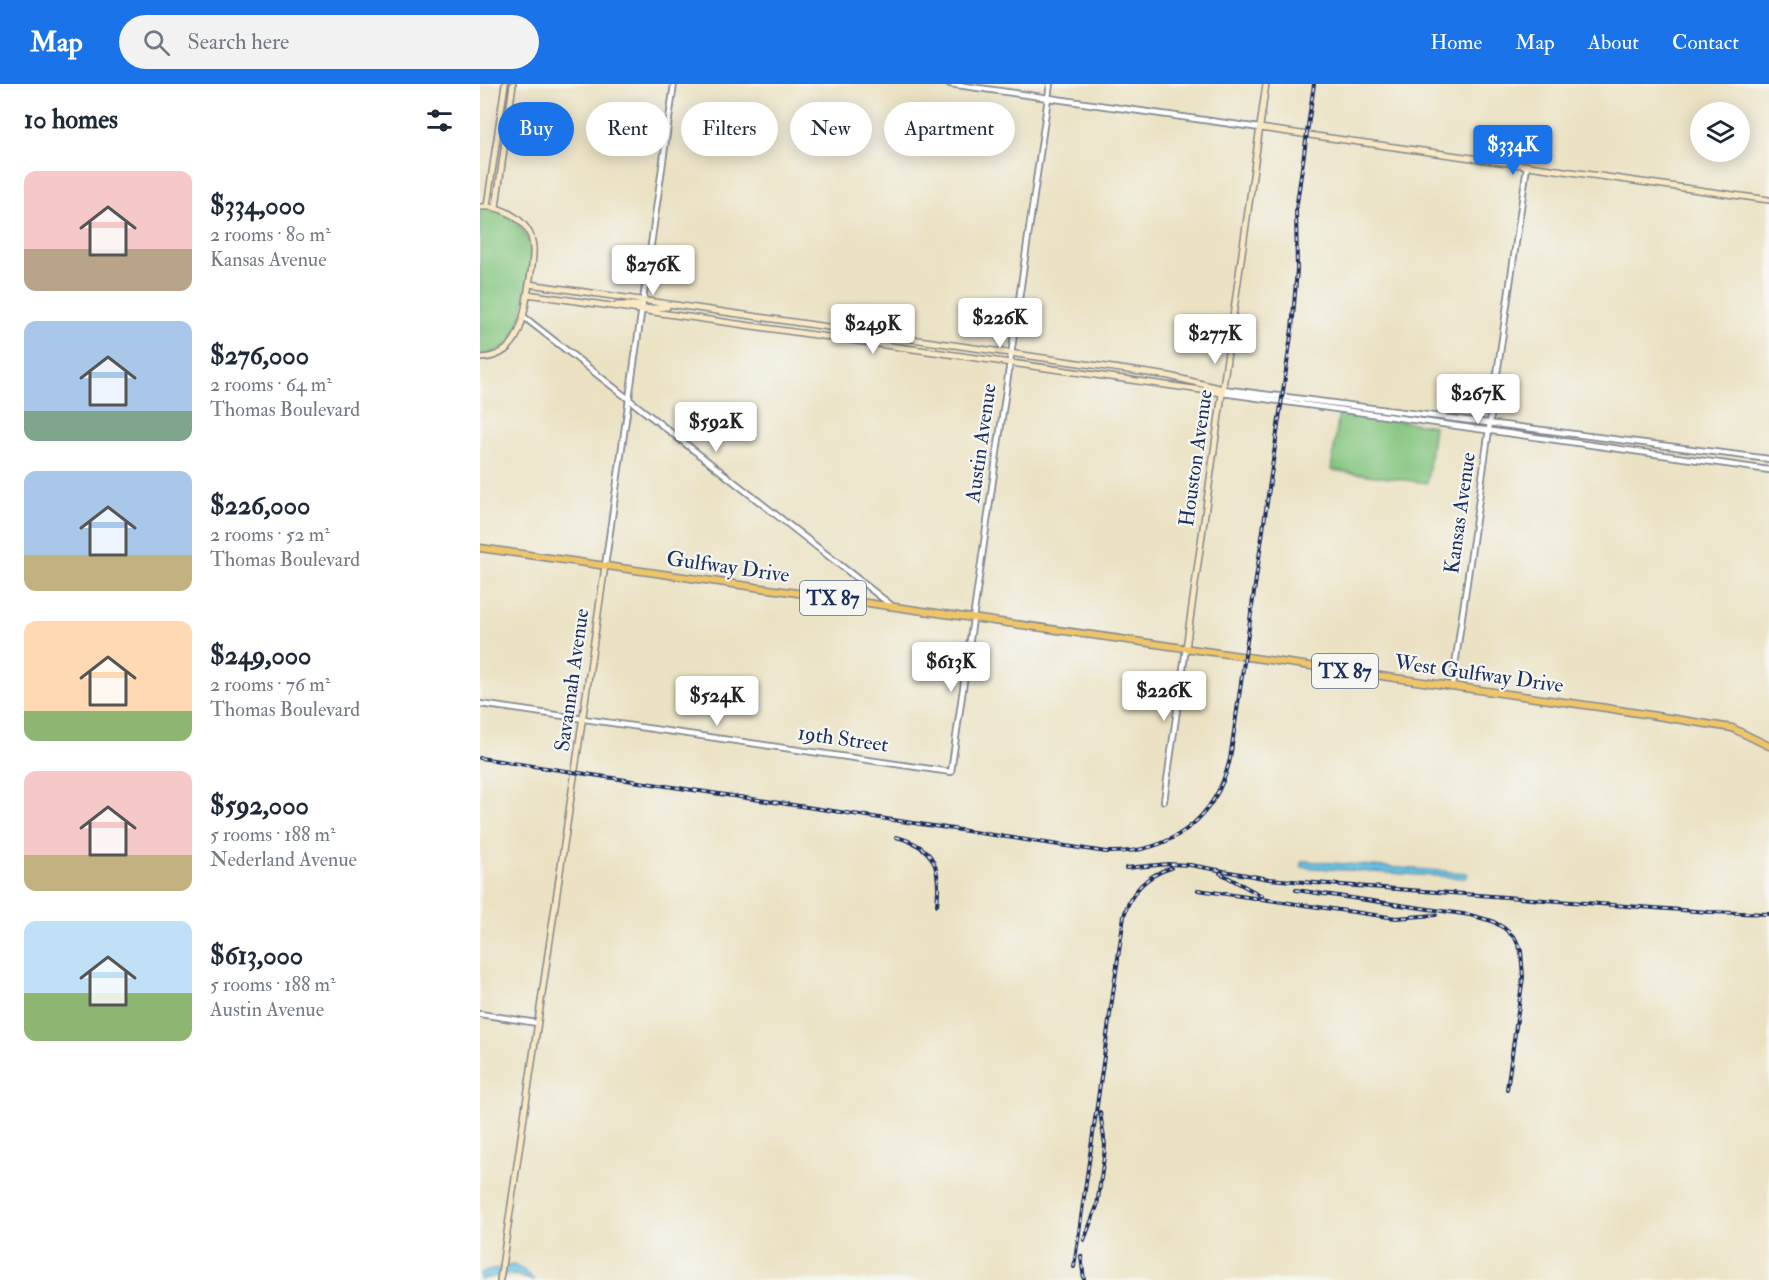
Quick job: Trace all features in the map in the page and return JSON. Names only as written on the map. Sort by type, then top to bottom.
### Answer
[{"type":"main road","points":[[487,206],[505,84]]},
{"type":"main road","points":[[496,207],[513,84]]},
{"type":"main road","name":"Houston Avenue","points":[[1186,648],[1266,84]]},
{"type":"main road","points":[[1260,128],[1769,200]]},
{"type":"main road","points":[[480,207],[496,207],[514,216],[529,234],[533,246],[524,317],[519,334],[505,349],[494,356],[480,358]]},
{"type":"main road","points":[[529,284],[1169,376],[1223,391]]},
{"type":"main road","points":[[527,294],[1223,391]]},
{"type":"main road","points":[[610,306],[639,305],[643,301]]},
{"type":"main road","points":[[641,310],[675,305]]},
{"type":"main road","name":"Gulfway Drive","points":[[480,548],[1186,648]]},
{"type":"main road","name":"Savannah Avenue","points":[[500,1280],[605,566]]},
{"type":"main road","name":"West Gulfway Drive","points":[[1186,648],[1732,728],[1769,746]]},
{"type":"street","name":"Savannah Avenue","points":[[605,566],[674,84]]},
{"type":"street","points":[[950,84],[1260,128]]},
{"type":"street","name":"Austin Avenue","points":[[951,772],[1050,84]]},
{"type":"street","name":"Kansas Avenue","points":[[1452,686],[1527,166]]},
{"type":"street","points":[[524,317],[893,607]]},
{"type":"street","points":[[1223,391],[1769,459]]},
{"type":"street","points":[[1223,391],[1769,470]]},
{"type":"street","points":[[1670,456],[1671,446]]},
{"type":"street","name":"Houston Avenue","points":[[1164,801],[1186,648]]},
{"type":"street","name":"19th Street","points":[[480,704],[951,772]]},
{"type":"street","points":[[480,1014],[537,1023]]},
{"type":"green space","points":[[480,210],[500,212],[516,222],[527,238],[531,258],[522,314],[513,338],[503,348],[480,356]]},
{"type":"green space","points":[[1339,413],[1434,426],[1427,483],[1331,470]]},
{"type":"water","points":[[1303,861],[1468,874],[1465,878],[1302,867]]},
{"type":"water","points":[[513,1265],[534,1280],[506,1275],[480,1280],[480,1273]]},
{"type":"railway","points":[[480,758],[1106,852],[1150,847],[1186,830],[1213,800],[1223,781],[1230,759],[1292,329],[1297,269],[1296,210],[1314,84]]},
{"type":"railway","points":[[896,837],[920,847],[933,861],[938,880],[937,905]]},
{"type":"railway","points":[[1126,868],[1168,864],[1190,865],[1269,879],[1328,884],[1709,912],[1769,914]]},
{"type":"railway","points":[[1074,1267],[1124,916],[1135,892],[1154,875],[1171,868]]},
{"type":"railway","points":[[1220,873],[1262,896]]},
{"type":"railway","points":[[1198,890],[1396,918],[1436,915]]},
{"type":"railway","points":[[1296,890],[1470,915],[1492,921],[1515,938],[1521,951],[1523,977],[1507,1089]]},
{"type":"railway","points":[[1084,1240],[1097,1206],[1104,1157],[1105,1145],[1100,1112]]},
{"type":"railway","points":[[1081,1256],[1084,1280]]}]
